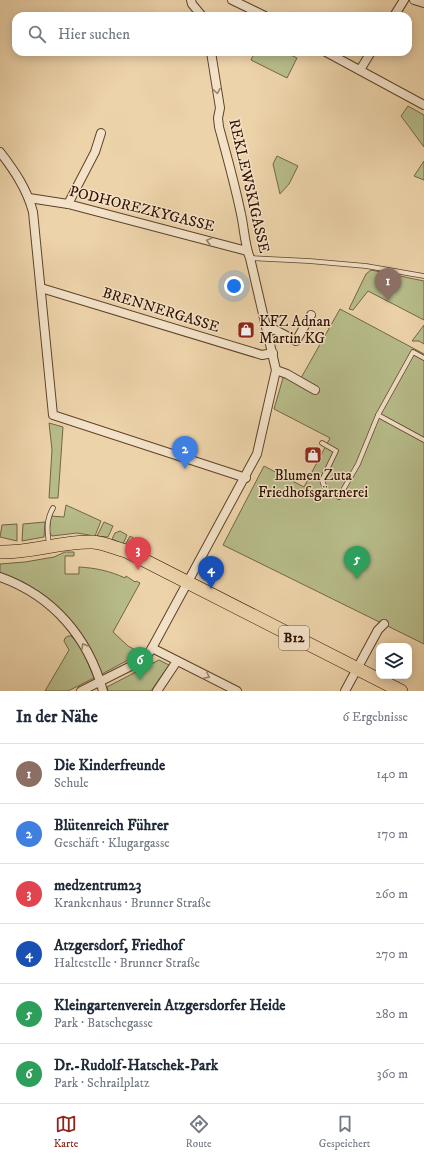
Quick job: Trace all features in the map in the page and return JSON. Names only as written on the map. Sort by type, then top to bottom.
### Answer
[{"type":"main road","name":"B12","points":[[0,552],[22,551],[67,543],[93,542],[105,544],[126,551],[401,691]]},
{"type":"street","points":[[191,0],[192,4],[199,12]]},
{"type":"street","points":[[232,0],[257,12]]},
{"type":"street","points":[[396,12],[404,0]]},
{"type":"street","points":[[414,0],[424,3]]},
{"type":"street","name":"REKLEWSKIGASSE","points":[[100,681],[145,659],[152,648],[246,478],[257,454],[276,370],[248,254],[241,213],[219,127],[218,118],[220,108],[212,56]]},
{"type":"street","points":[[334,56],[424,105]]},
{"type":"street","points":[[360,70],[369,56]]},
{"type":"street","points":[[68,204],[96,152],[101,133]]},
{"type":"street","points":[[0,152],[12,166],[30,198],[41,288],[53,415],[246,478]]},
{"type":"street","name":"PODHOREZKYGASSE","points":[[30,198],[68,204],[248,254]]},
{"type":"street","name":"BRENNERGASSE","points":[[41,288],[262,355],[273,354]]},
{"type":"street","points":[[266,325],[296,341],[311,314]]},
{"type":"street","points":[[276,370],[288,374],[315,390]]},
{"type":"street","points":[[0,577],[18,585],[40,598],[62,616],[83,643],[100,681],[102,691]]},
{"type":"street","points":[[345,691],[378,630],[384,624]]},
{"type":"street","points":[[152,648],[237,691]]},
{"type":"street","points":[[157,691],[177,661]]},
{"type":"street","points":[[81,691],[100,681]]},
{"type":"lane","points":[[248,254],[366,266],[424,276]]},
{"type":"lane","points":[[322,444],[336,451],[322,480],[323,485],[326,489],[339,497],[358,464],[378,415],[413,352],[424,358]]},
{"type":"lane","points":[[378,415],[424,440]]},
{"type":"lane","points":[[49,546],[47,527],[49,515],[53,508]]},
{"type":"green space","points":[[253,56],[293,56],[297,58],[287,78],[251,60]]},
{"type":"green space","points":[[408,106],[424,115],[424,147],[401,116]]},
{"type":"green space","points":[[277,156],[298,166],[289,184],[280,194],[273,164]]},
{"type":"green space","points":[[424,161],[424,180],[414,176]]},
{"type":"green space","points":[[371,270],[424,281],[424,320],[368,291],[353,310],[349,309],[366,274]]},
{"type":"green space","points":[[340,309],[424,354],[424,644],[223,545],[264,466],[304,487],[330,438],[274,409],[285,371],[301,378]]},
{"type":"green space","points":[[424,325],[424,344],[419,341],[412,341]]},
{"type":"green space","points":[[49,423],[63,427],[58,498],[49,498],[52,450]]},
{"type":"green space","points":[[66,505],[101,521],[95,536],[77,533],[52,536],[49,532],[51,516],[64,517]]},
{"type":"green space","points":[[45,522],[44,537],[22,541],[23,524]]},
{"type":"green space","points":[[104,522],[113,526],[108,537],[97,536]]},
{"type":"green space","points":[[17,524],[17,541],[0,537],[2,525]]},
{"type":"green space","points":[[120,531],[127,535],[123,544],[112,539],[115,533]]},
{"type":"green space","points":[[130,536],[137,540],[136,542],[138,545],[136,551],[125,545]]},
{"type":"green space","points":[[65,552],[74,552],[74,556],[65,556],[65,574],[79,574],[79,567],[91,568],[125,578],[126,576],[135,582],[140,583],[113,632],[128,646],[141,653],[102,674],[86,641],[69,618],[59,608],[25,584],[0,573],[0,564],[25,562],[54,557]]},
{"type":"green space","points":[[68,636],[71,636],[79,645],[94,678],[68,691],[45,691],[69,650],[64,641]]},
{"type":"green space","points":[[159,660],[169,665],[151,691],[108,691],[107,687]]},
{"type":"place","name":"Die Kinderfreunde","points":[[388,301]]},
{"type":"place","name":"KFZ Adnan Martin KG","points":[[246,330]]},
{"type":"place","name":"Blumen Zuta Friedhofsgärtnerei","points":[[313,455]]},
{"type":"place","name":"Blütenreich Führer","points":[[185,469]]},
{"type":"place","name":"medzentrum23","points":[[138,570]]},
{"type":"place","name":"Kleingartenverein Atzgersdorfer Heide","points":[[357,579]]},
{"type":"place","name":"Atzgersdorf, Friedhof","points":[[211,589]]},
{"type":"place","name":"Dr.-Rudolf-Hatschek-Park","points":[[140,680]]}]
